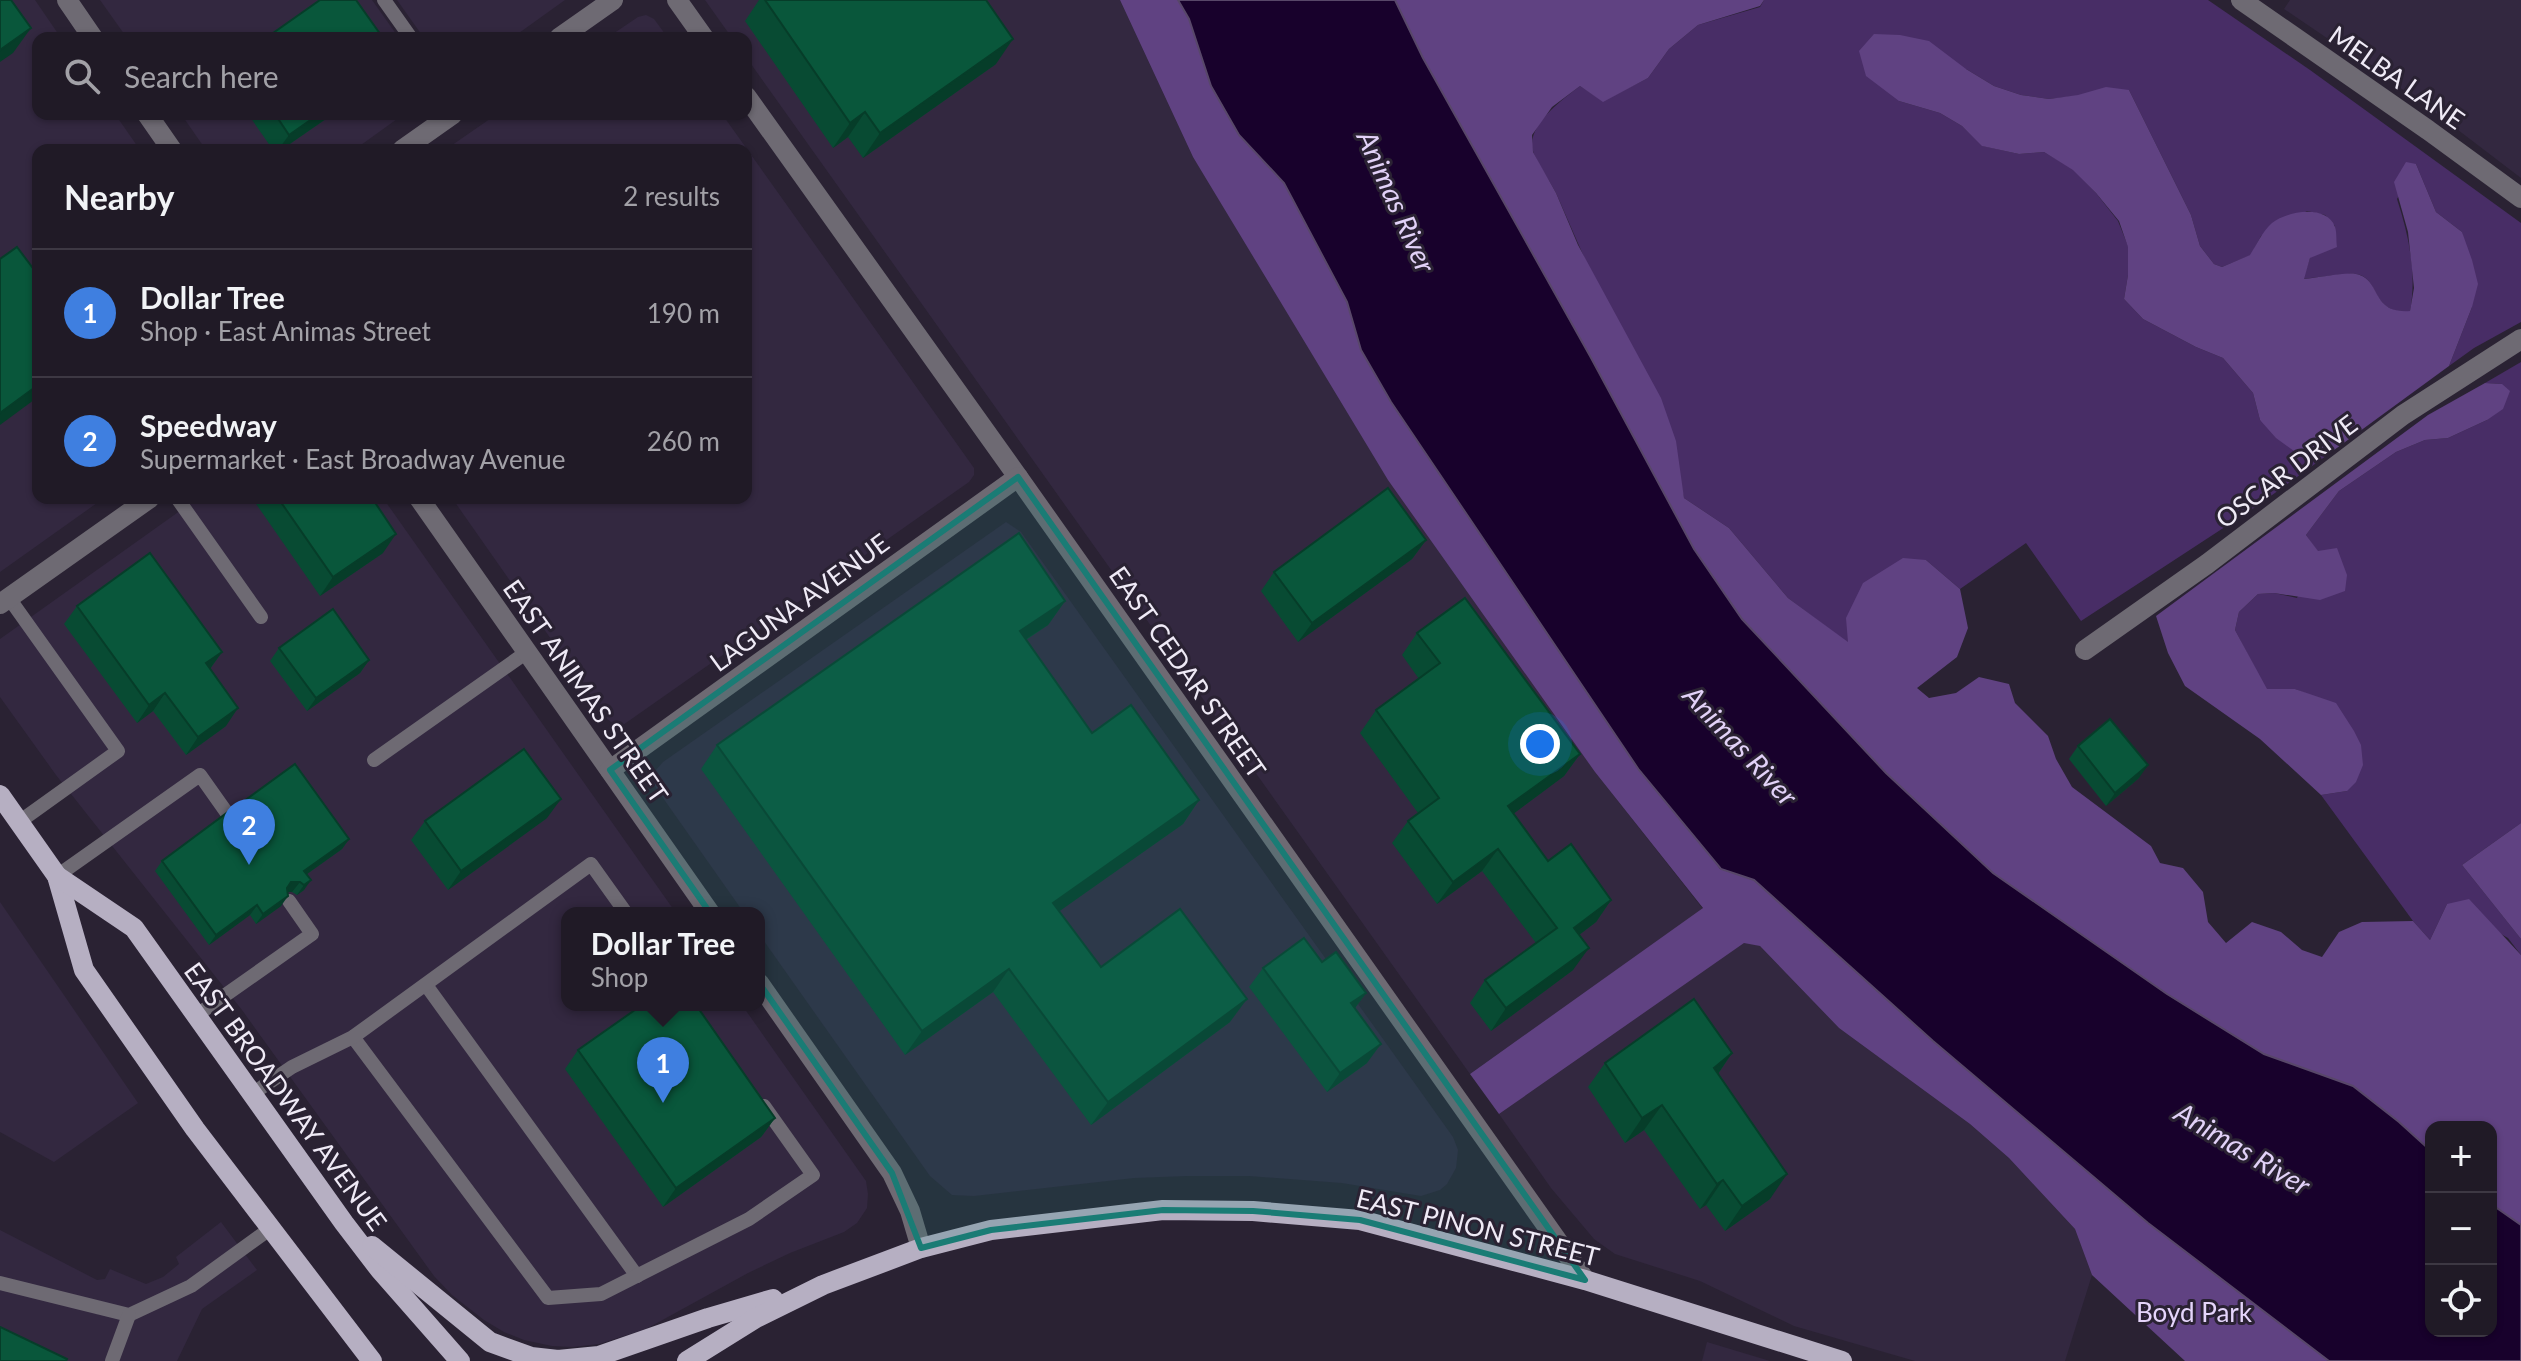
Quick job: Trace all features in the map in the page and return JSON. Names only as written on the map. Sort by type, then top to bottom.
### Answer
[{"type":"main road","name":"EAST BROADWAY AVENUE","points":[[0,795],[57,876],[84,970],[149,1065],[372,1361]]},
{"type":"main road","name":"EAST BROADWAY AVENUE","points":[[57,876],[134,928],[344,1223],[380,1270],[460,1361]]},
{"type":"main road","name":"EAST PINON STREET","points":[[687,1361],[756,1318],[823,1285],[921,1248],[991,1230],[1163,1210],[1253,1211],[1360,1220],[1585,1280],[1842,1361]]},
{"type":"main road","points":[[344,1223],[490,1342],[531,1357],[558,1360],[599,1356],[708,1318],[823,1285]]},
{"type":"main road","points":[[707,1361],[720,1341]]},
{"type":"street","points":[[67,0],[89,32]]},
{"type":"street","points":[[568,32],[613,0]]},
{"type":"street","points":[[677,0],[700,32]]},
{"type":"street","name":"MELBA LANE","points":[[2241,0],[2521,198]]},
{"type":"street","name":"EAST CEDAR STREET","points":[[752,104],[1585,1280]]},
{"type":"street","points":[[151,120],[168,144]]},
{"type":"street","points":[[410,144],[444,120]]},
{"type":"street","name":"OSCAR DRIVE","points":[[2085,650],[2207,564],[2403,415],[2521,339]]},
{"type":"street","name":"LAGUNA AVENUE","points":[[610,770],[1018,477]]},
{"type":"street","points":[[4,601],[141,504]]},
{"type":"street","name":"EAST ANIMAS STREET","points":[[423,504],[706,907]]},
{"type":"street","points":[[765,992],[892,1173],[910,1211],[921,1248]]},
{"type":"lane","points":[[384,0],[407,32]]},
{"type":"lane","points":[[181,504],[261,617]]},
{"type":"lane","points":[[4,601],[118,751],[19,822]]},
{"type":"lane","points":[[374,760],[527,652]]},
{"type":"lane","points":[[57,876],[200,775],[229,816]]},
{"type":"lane","points":[[252,1094],[292,1067],[353,1037],[591,864],[622,907]]},
{"type":"lane","points":[[197,1015],[312,934],[289,901]]},
{"type":"lane","points":[[426,985],[637,1276]]},
{"type":"lane","points":[[353,1037],[548,1298],[601,1294],[749,1219],[813,1175],[752,1090]]},
{"type":"lane","points":[[0,1283],[129,1315],[191,1286],[271,1228]]},
{"type":"lane","points":[[112,1361],[129,1315]]},
{"type":"highlighted area","points":[[1018,477],[1585,1280],[1360,1220],[1253,1211],[1163,1210],[991,1230],[921,1248],[892,1173],[610,770]]},
{"type":"shaded area","points":[[0,0],[35,0],[57,32],[32,32],[32,120],[119,120],[136,144],[32,144],[32,504],[96,504],[0,572]]},
{"type":"shaded area","points":[[100,0],[372,0],[395,32],[123,32]]},
{"type":"shaded area","points":[[397,0],[565,0],[520,32],[420,32]]},
{"type":"shaded area","points":[[705,0],[1120,0],[1193,157],[1595,772],[1703,909],[1470,1074],[752,65],[752,32],[728,32]]},
{"type":"shaded area","points":[[1764,0],[2208,0],[2521,223],[2521,322],[2449,366],[2472,307],[2462,232],[2436,212],[2416,164],[2397,199],[2411,255],[2413,283],[2410,312],[2397,311],[2381,301],[2369,282],[2356,274],[2303,279],[2310,258],[2335,226],[2325,215],[2307,211],[2261,236],[2251,255],[2222,267],[2214,264],[2200,246],[2191,215],[2129,90],[2049,99],[2021,95],[1994,86],[1966,69],[1899,101],[1940,113],[1962,126],[1983,146],[2019,154],[2044,152],[2073,169],[2118,221],[2128,246],[2124,299],[2143,319],[2223,358],[2253,393],[2260,420],[2309,452],[2330,453],[2257,506],[2081,621],[2026,543],[1960,589],[1926,560],[1848,643],[1788,598],[1729,528],[1684,498],[1679,474],[1532,144],[1534,134],[1546,115],[1580,86],[1603,101],[1648,78],[1669,49],[1698,25],[1760,7]]},
{"type":"shaded area","points":[[2290,0],[2521,0],[2521,178],[2424,104],[2284,9]]},
{"type":"shaded area","points":[[646,15],[654,19],[664,32],[616,32]]},
{"type":"shaded area","points":[[185,120],[396,120],[362,144],[202,144]]},
{"type":"shaded area","points":[[488,120],[726,120],[743,144],[454,144]]},
{"type":"shaded area","points":[[752,156],[974,468],[974,475],[969,482],[623,725],[607,719],[456,504],[752,504]]},
{"type":"shaded area","points":[[2521,362],[2521,823],[2462,865],[2521,939],[2521,955],[2508,938],[2447,904],[2430,940],[2413,921],[2321,795],[2347,791],[2310,695],[2295,689],[2266,689],[2235,630],[2239,612],[2258,594],[2274,593],[2297,598],[2318,552],[2306,535],[2339,491],[2396,452],[2425,440],[2448,438],[2487,420],[2502,384],[2485,383]]},
{"type":"shaded area","points":[[190,504],[387,504],[672,907],[561,907],[561,1011],[746,1011],[866,1181],[867,1208],[857,1223],[844,1232],[748,1273],[646,1329],[599,1344],[552,1346],[524,1340],[484,1320],[434,1276],[242,1010],[56,775],[0,697],[0,639]]},
{"type":"shaded area","points":[[1006,522],[1021,532],[1453,1137],[1458,1150],[1456,1168],[1440,1190],[1421,1196],[1342,1183],[1249,1176],[1134,1178],[974,1196],[952,1195],[930,1176],[765,942],[765,907],[740,907],[656,788],[653,781],[655,771],[663,762]]},
{"type":"shaded area","points":[[0,902],[138,1103],[54,1162],[0,1132]]},
{"type":"shaded area","points":[[1745,942],[1760,946],[1839,1028],[1970,1124],[2009,1158],[2075,1229],[2092,1275],[2065,1361],[1915,1361],[1794,1326],[1700,1281],[1615,1254],[1594,1239],[1551,1188],[1499,1114]]},
{"type":"shaded area","points":[[221,1222],[257,1270],[202,1309],[177,1361],[0,1361],[0,1230],[97,1280],[105,1279],[110,1269],[146,1284],[163,1277],[179,1264],[176,1257]]},
{"type":"shaded area","points":[[1707,1342],[1770,1361],[1702,1361]]},
{"type":"green space","name":"Boyd Park","points":[[1120,0],[1178,0],[1239,135],[1284,183],[1347,302],[1361,350],[1391,402],[1565,660],[1720,869],[1754,880],[1933,1041],[2148,1223],[2329,1361],[2185,1361],[2092,1275],[2075,1229],[2009,1158],[1970,1124],[1839,1028],[1760,946],[1744,943],[1499,1114],[1470,1074],[1703,908],[1595,772],[1388,480],[1193,157]]},
{"type":"green space","points":[[1395,0],[1764,0],[1760,6],[1698,25],[1669,49],[1648,78],[1603,102],[1580,86],[1552,107],[1532,135],[1533,152],[1556,193],[1578,245],[1661,398],[1676,441],[1684,498],[1729,528],[1788,598],[1848,642],[1846,618],[1863,583],[1903,558],[1926,560],[1960,589],[1968,628],[1957,657],[1917,688],[1929,698],[1956,693],[1979,677],[2009,684],[2015,703],[2048,736],[2056,759],[2072,787],[2151,846],[2160,863],[2183,868],[2203,892],[2208,922],[2226,943],[2252,922],[2281,932],[2302,950],[2322,957],[2339,932],[2362,922],[2413,921],[2430,940],[2447,904],[2469,899],[2521,955],[2521,1225],[2497,1208],[2497,1121],[2425,1121],[2425,1146],[2353,1086],[2264,1054],[2167,994],[1993,873],[1886,773],[1742,619],[1694,549],[1423,58]]},
{"type":"green space","points":[[1874,34],[1929,41],[1994,86],[2021,95],[2049,99],[2106,87],[2129,90],[2191,215],[2200,246],[2214,264],[2222,267],[2250,255],[2265,230],[2279,219],[2296,213],[2316,212],[2331,220],[2336,229],[2337,247],[2310,258],[2304,279],[2356,274],[2370,282],[2382,302],[2397,310],[2410,311],[2414,288],[2408,232],[2394,182],[2406,162],[2416,164],[2436,212],[2462,232],[2478,284],[2449,366],[2330,453],[2294,451],[2276,438],[2260,420],[2253,393],[2223,358],[2143,319],[2124,299],[2128,247],[2119,221],[2073,170],[2044,152],[2019,154],[1982,146],[1962,126],[1940,113],[1899,101],[1866,76],[1859,51]]},
{"type":"green space","points":[[2485,383],[2502,384],[2510,391],[2503,409],[2448,438],[2425,440],[2396,452],[2339,491],[2306,535],[2318,551],[2337,548],[2347,575],[2345,591],[2320,600],[2274,593],[2258,594],[2239,612],[2235,630],[2267,689],[2295,689],[2336,703],[2361,745],[2363,765],[2356,782],[2347,791],[2321,795],[2260,739],[2185,686],[2168,653],[2156,616],[2428,415]]},
{"type":"green space","points":[[2521,823],[2521,939],[2462,865]]},
{"type":"water","name":"Animas River","points":[[1178,0],[1395,0],[1423,58],[1694,549],[1742,619],[1886,773],[1993,873],[2167,994],[2264,1054],[2353,1086],[2425,1146],[2425,1337],[2497,1337],[2497,1208],[2521,1225],[2521,1361],[2329,1361],[2148,1223],[1933,1041],[1754,880],[1721,869],[1639,770],[1391,402],[1361,350],[1347,302],[1284,183],[1239,135],[1211,86],[1189,19]]},
{"type":"building","points":[[0,0],[11,0],[31,28],[0,50]]},
{"type":"building","points":[[320,0],[356,0],[379,32],[275,32]]},
{"type":"building","points":[[765,0],[986,0],[1013,39],[880,133],[865,112],[850,123]]},
{"type":"building","points":[[279,120],[310,120],[289,135]]},
{"type":"building","points":[[17,247],[32,267],[32,389],[0,413],[0,259]]},
{"type":"building","points":[[1388,488],[1426,540],[1312,623],[1274,572]]},
{"type":"building","points":[[282,504],[376,504],[396,534],[333,577]]},
{"type":"building","points":[[1019,533],[1065,601],[1020,631],[1092,733],[1131,705],[1199,800],[1053,903],[1101,967],[1180,909],[1247,999],[1108,1102],[1009,969],[922,1031],[717,745]]},
{"type":"building","points":[[150,553],[222,652],[206,663],[238,708],[198,737],[165,693],[149,705],[77,606]]},
{"type":"building","points":[[1465,598],[1580,754],[1508,806],[1548,861],[1571,844],[1611,900],[1574,928],[1589,948],[1506,1008],[1485,980],[1557,928],[1498,849],[1453,882],[1408,821],[1439,798],[1376,710],[1440,663],[1417,633]]},
{"type":"building","points":[[333,609],[369,660],[316,698],[279,648]]},
{"type":"building","points":[[2110,719],[2148,765],[2115,793],[2078,746]]},
{"type":"building","points":[[524,749],[561,799],[461,871],[425,821]]},
{"type":"building","points":[[295,764],[349,839],[304,871],[311,880],[304,885],[291,882],[287,888],[288,896],[263,914],[257,905],[216,935],[162,861],[228,812],[236,816],[242,814],[246,806],[244,801]]},
{"type":"building","points":[[1304,938],[1322,962],[1336,952],[1366,993],[1351,1003],[1381,1044],[1340,1073],[1263,968]]},
{"type":"building","points":[[1694,999],[1732,1053],[1714,1068],[1787,1174],[1742,1206],[1723,1180],[1717,1184],[1662,1105],[1642,1118],[1605,1063]]},
{"type":"building","points":[[633,1011],[700,1011],[775,1118],[676,1188],[578,1050]]},
{"type":"building","points":[[0,1327],[67,1359],[0,1361]]},
{"type":"place","name":"Speedway","points":[[249,865]]},
{"type":"place","name":"Dollar Tree","points":[[663,1103]]}]
